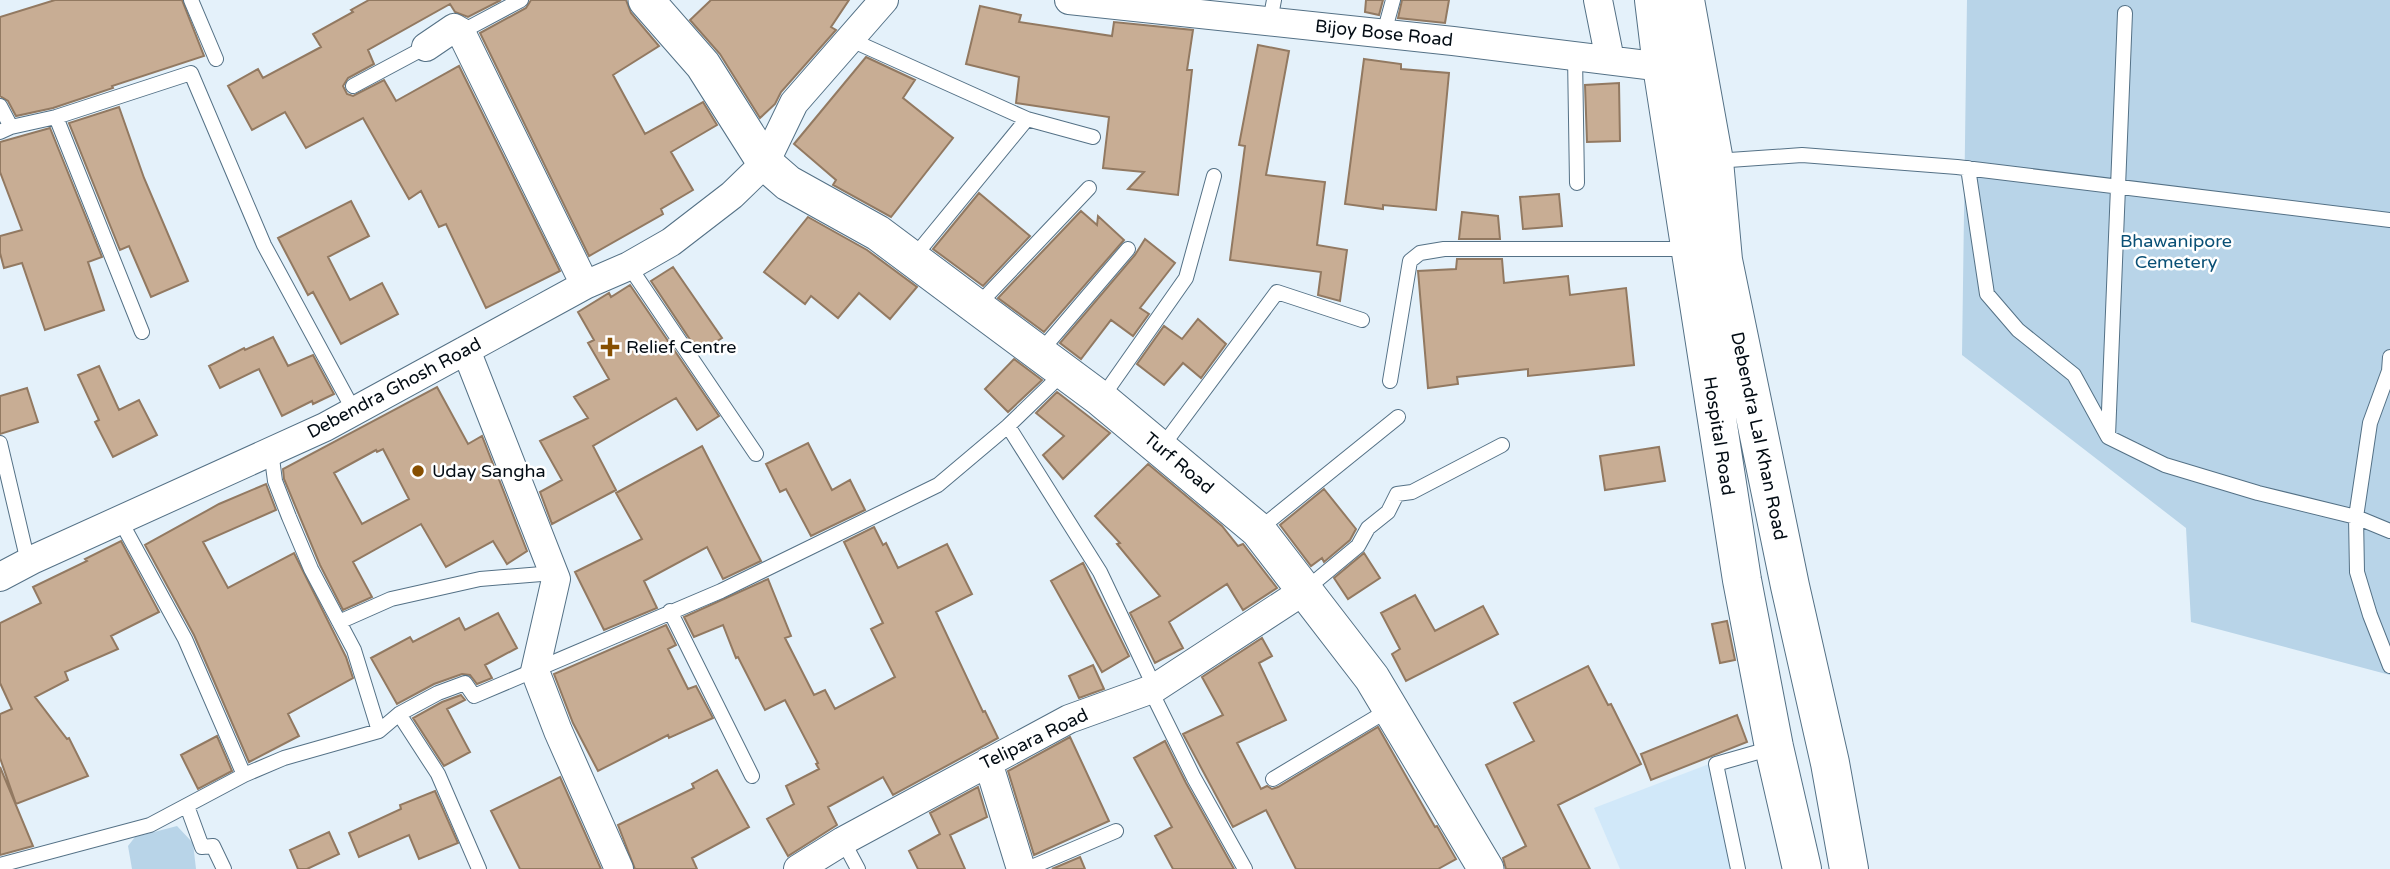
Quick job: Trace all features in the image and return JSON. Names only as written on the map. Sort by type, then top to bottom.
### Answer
[{"type":"main road","name":"Hospital Road","points":[[1654,0],[1680,69],[1690,249],[1742,580],[1774,747],[1802,869]]},
{"type":"main road","name":"Debendra Lal Khan Road","points":[[1685,0],[1680,69],[1714,161],[1723,260],[1790,586],[1830,763],[1849,869]]},
{"type":"street","points":[[765,163],[794,103],[884,0]]},
{"type":"street","name":"Bijoy Bose Road","points":[[1069,0],[1272,11],[1384,33],[1680,69]]},
{"type":"street","points":[[1598,0],[1610,60]]},
{"type":"street","name":"Turf Road","points":[[650,1],[703,65],[765,163],[788,183],[878,233],[1101,399],[1258,530],[1372,678],[1478,866]]},
{"type":"street","points":[[426,47],[454,29],[461,33],[585,285]]},
{"type":"street","name":"Debendra Ghosh Road","points":[[0,577],[354,411],[585,285],[629,266],[671,242],[732,194],[765,163]]},
{"type":"street","points":[[466,350],[556,579],[535,671],[558,731],[619,869]]},
{"type":"street","name":"Telipara Road","points":[[798,869],[843,841],[1069,719],[1153,688],[1305,590]]},
{"type":"street","points":[[988,762],[1021,869]]},
{"type":"lane","points":[[191,0],[216,59]]},
{"type":"lane","points":[[461,33],[521,0]]},
{"type":"lane","points":[[1384,33],[1393,0]]},
{"type":"lane","points":[[2108,437],[2125,13]]},
{"type":"lane","points":[[849,39],[1027,118],[1093,137]]},
{"type":"lane","points":[[353,86],[426,47]]},
{"type":"lane","points":[[1575,56],[1577,183]]},
{"type":"lane","points":[[0,106],[6,130],[191,74],[264,245],[354,411]]},
{"type":"lane","points":[[56,117],[142,332]]},
{"type":"lane","points":[[912,259],[1027,118]]},
{"type":"lane","points":[[1714,161],[1802,155],[1968,168],[2390,220]]},
{"type":"lane","points":[[1968,168],[1987,294],[2018,330],[2074,375],[2108,437],[2165,465],[2258,493],[2356,517],[2390,531]]},
{"type":"lane","points":[[1101,399],[1186,278],[1214,176]]},
{"type":"lane","points":[[977,307],[1089,187]]},
{"type":"lane","points":[[1390,382],[1410,261],[1420,253],[1444,248],[1690,249]]},
{"type":"lane","points":[[0,866],[150,825],[244,775],[284,758],[379,731],[399,714],[438,693],[465,684],[474,696],[722,591],[938,485],[1008,426],[1128,249]]},
{"type":"lane","points":[[629,266],[756,454]]},
{"type":"lane","points":[[1161,448],[1277,292],[1362,320]]},
{"type":"lane","points":[[2390,356],[2389,371],[2370,423],[2356,517],[2357,572],[2390,666]]},
{"type":"lane","points":[[1258,530],[1398,417]]},
{"type":"lane","points":[[1008,426],[1100,572],[1195,778],[1245,869]]},
{"type":"lane","points":[[0,443],[28,562]]},
{"type":"lane","points":[[1305,590],[1358,546],[1368,528],[1388,512],[1398,494],[1412,492],[1502,445]]},
{"type":"lane","points":[[271,451],[275,481],[311,569],[354,650],[379,731]]},
{"type":"lane","points":[[120,520],[185,639],[244,775]]},
{"type":"lane","points":[[339,622],[391,599],[480,579],[554,573]]},
{"type":"lane","points":[[670,611],[752,776]]},
{"type":"lane","points":[[1273,779],[1390,709]]},
{"type":"lane","points":[[399,714],[438,774],[479,869]]},
{"type":"lane","points":[[1738,869],[1716,764],[1774,747]]},
{"type":"lane","points":[[187,806],[202,847],[213,846],[224,869]]},
{"type":"lane","points":[[1027,869],[1116,831]]},
{"type":"lane","points":[[843,841],[858,869]]},
{"type":"shaded area","points":[[1709,764],[1733,869],[1620,869],[1594,808]]},
{"type":"green space","name":"Bhawanipore Cemetery","points":[[1967,0],[2390,0],[2390,675],[2191,622],[2186,528],[1962,355]]},
{"type":"green space","points":[[177,826],[193,843],[196,869],[132,869],[128,846],[135,837]]},
{"type":"building","points":[[55,0],[182,0],[204,56],[53,108],[16,116],[8,101],[0,96],[0,17]]},
{"type":"building","points":[[369,0],[501,0],[468,17],[455,12],[450,4],[368,50],[374,64],[348,78],[343,86],[347,94],[353,96],[384,80],[396,101],[459,66],[560,271],[486,308],[446,224],[439,227],[421,191],[409,199],[363,118],[306,148],[285,112],[252,130],[228,86],[258,69],[263,78],[321,47],[313,34]]},
{"type":"building","points":[[531,0],[626,0],[631,13],[659,46],[613,75],[645,134],[703,102],[717,125],[671,152],[693,190],[661,209],[663,214],[589,256],[480,33],[526,8]]},
{"type":"building","points":[[711,0],[849,0],[831,27],[836,30],[781,92],[775,104],[760,118],[720,54],[690,20]]},
{"type":"building","points":[[1366,0],[1383,0],[1379,15],[1365,12]]},
{"type":"building","points":[[1402,0],[1449,0],[1445,23],[1398,18]]},
{"type":"building","points":[[980,6],[1021,15],[1019,22],[1112,36],[1114,22],[1193,30],[1187,70],[1192,70],[1178,195],[1128,189],[1144,172],[1103,168],[1109,117],[1016,103],[1019,77],[966,64]]},
{"type":"building","points":[[1258,45],[1289,51],[1266,175],[1325,182],[1317,245],[1347,250],[1340,301],[1318,295],[1321,272],[1230,260],[1245,146],[1239,145]]},
{"type":"building","points":[[866,57],[915,80],[903,98],[953,138],[891,217],[833,185],[836,180],[794,144]]},
{"type":"building","points":[[1364,59],[1401,64],[1401,69],[1449,73],[1436,210],[1383,205],[1383,209],[1345,204]]},
{"type":"building","points":[[1619,83],[1620,141],[1587,142],[1585,85]]},
{"type":"building","points":[[119,107],[144,178],[188,281],[151,297],[129,246],[120,250],[69,123]]},
{"type":"building","points":[[50,128],[102,257],[88,262],[104,310],[45,330],[22,263],[4,268],[0,253],[0,236],[22,230],[0,172],[0,142]]},
{"type":"building","points":[[979,193],[1030,236],[983,286],[933,249]]},
{"type":"building","points":[[1559,194],[1562,226],[1523,229],[1520,197]]},
{"type":"building","points":[[351,201],[369,236],[328,257],[350,300],[382,283],[398,314],[341,344],[313,292],[308,295],[278,238]]},
{"type":"building","points":[[1081,211],[1097,225],[1098,216],[1124,240],[1044,332],[998,298]]},
{"type":"building","points":[[1462,212],[1498,216],[1500,239],[1459,239]]},
{"type":"building","points":[[808,217],[867,250],[917,287],[890,319],[859,293],[838,318],[811,296],[805,304],[764,272]]},
{"type":"building","points":[[1145,239],[1175,263],[1140,308],[1149,314],[1133,336],[1111,320],[1081,359],[1060,343],[1135,255]]},
{"type":"building","points":[[1457,259],[1502,259],[1504,283],[1568,276],[1570,295],[1626,288],[1634,365],[1528,376],[1528,369],[1457,377],[1458,384],[1428,388],[1418,271],[1456,269]]},
{"type":"building","points":[[673,267],[722,338],[699,353],[651,281]]},
{"type":"building","points":[[630,285],[719,416],[697,430],[676,398],[593,446],[616,490],[552,524],[540,492],[562,480],[540,441],[588,418],[574,397],[609,379],[588,343],[594,340],[578,312],[609,293],[611,297]]},
{"type":"building","points":[[1198,319],[1226,344],[1201,378],[1183,363],[1164,385],[1137,364],[1164,326],[1182,339]]},
{"type":"building","points":[[273,337],[288,366],[313,355],[334,394],[313,404],[312,401],[282,416],[259,369],[220,388],[209,366]]},
{"type":"building","points":[[1014,359],[1042,380],[1008,412],[985,389]]},
{"type":"building","points":[[99,366],[119,410],[139,400],[157,435],[113,457],[95,422],[99,420],[78,375]]},
{"type":"building","points":[[437,387],[468,444],[482,436],[527,551],[507,564],[493,541],[446,567],[421,524],[353,562],[372,597],[343,610],[320,565],[284,479],[283,469]],"holes":[[[383,449],[409,499],[362,524],[334,473],[376,450],[377,452]]]},
{"type":"building","points":[[27,388],[38,422],[0,434],[0,396]]},
{"type":"building","points":[[1057,392],[1110,433],[1063,479],[1043,455],[1064,436],[1036,413]]},
{"type":"building","points":[[808,443],[832,490],[850,480],[865,510],[811,536],[786,489],[780,492],[766,464]]},
{"type":"building","points":[[702,446],[761,561],[723,579],[707,547],[644,581],[657,608],[604,630],[575,572],[642,539],[616,493]]},
{"type":"building","points":[[1659,447],[1665,481],[1605,490],[1600,456]]},
{"type":"building","points":[[1148,464],[1222,526],[1238,546],[1243,544],[1277,588],[1243,610],[1227,584],[1169,622],[1183,648],[1155,663],[1130,613],[1160,596],[1117,544],[1120,543],[1095,516]]},
{"type":"building","points":[[266,484],[276,510],[203,542],[228,588],[294,553],[346,657],[353,678],[288,714],[299,736],[249,762],[194,635],[145,545],[219,504]]},
{"type":"building","points":[[1324,489],[1356,529],[1350,540],[1324,562],[1322,558],[1311,566],[1280,525]]},
{"type":"building","points":[[874,527],[883,545],[886,543],[898,568],[947,544],[972,594],[936,612],[998,738],[893,795],[883,777],[828,807],[837,825],[788,856],[767,819],[794,804],[786,786],[819,769],[816,764],[818,763],[785,700],[765,710],[738,657],[736,658],[723,625],[694,637],[684,617],[768,579],[791,636],[785,638],[814,695],[825,690],[835,709],[895,677],[871,629],[883,623],[844,542]]},
{"type":"building","points":[[121,541],[159,612],[111,636],[118,649],[65,672],[68,680],[35,697],[67,739],[69,738],[88,776],[16,804],[0,758],[0,714],[12,709],[0,683],[0,623],[41,603],[33,587]]},
{"type":"building","points":[[1364,553],[1380,578],[1348,599],[1334,578]]},
{"type":"building","points":[[1083,563],[1129,656],[1102,672],[1051,581]]},
{"type":"building","points":[[1415,595],[1435,631],[1483,606],[1498,634],[1406,681],[1392,654],[1400,649],[1381,613]]},
{"type":"building","points":[[498,613],[517,648],[485,665],[492,678],[477,684],[470,675],[462,674],[434,684],[397,704],[371,658],[410,637],[413,642],[459,618],[465,630]]},
{"type":"building","points":[[1727,621],[1735,660],[1720,663],[1712,624]]},
{"type":"building","points":[[666,625],[676,645],[668,649],[688,689],[696,686],[713,718],[669,738],[668,735],[598,771],[573,723],[554,674]]},
{"type":"building","points":[[1262,638],[1272,656],[1259,663],[1286,720],[1237,743],[1261,789],[1267,786],[1272,789],[1278,787],[1378,727],[1456,859],[1438,869],[1296,869],[1266,810],[1233,827],[1183,734],[1223,715],[1202,677]]},
{"type":"building","points":[[1093,665],[1104,689],[1079,698],[1069,676]]},
{"type":"building","points":[[1588,666],[1608,705],[1611,704],[1641,764],[1558,805],[1590,869],[1506,869],[1503,858],[1526,846],[1486,765],[1534,741],[1514,703]]},
{"type":"building","points":[[461,695],[465,700],[447,709],[470,752],[444,766],[413,718]]},
{"type":"building","points":[[1737,715],[1747,742],[1651,780],[1641,754]]},
{"type":"building","points":[[217,736],[232,771],[198,789],[181,755]]},
{"type":"building","points":[[1070,737],[1109,821],[1034,855],[1008,771]]},
{"type":"building","points":[[1165,741],[1234,869],[1173,869],[1155,836],[1172,827],[1134,758]]},
{"type":"building","points":[[0,767],[33,846],[0,855]]},
{"type":"building","points":[[717,770],[749,827],[692,858],[697,869],[635,869],[618,825],[694,788],[692,784]]},
{"type":"building","points":[[560,777],[601,869],[520,869],[491,811]]},
{"type":"building","points":[[978,787],[987,817],[950,835],[965,869],[918,869],[909,851],[940,834],[930,813]]},
{"type":"building","points":[[435,791],[458,843],[419,859],[409,835],[359,857],[349,833],[401,809],[400,805]]},
{"type":"building","points":[[329,832],[339,854],[307,869],[298,869],[290,850]]},
{"type":"building","points":[[1080,857],[1085,869],[1052,869]]},
{"type":"place","name":"Relief Centre","points":[[610,347]]},
{"type":"place","name":"Uday Sangha","points":[[418,471]]}]
